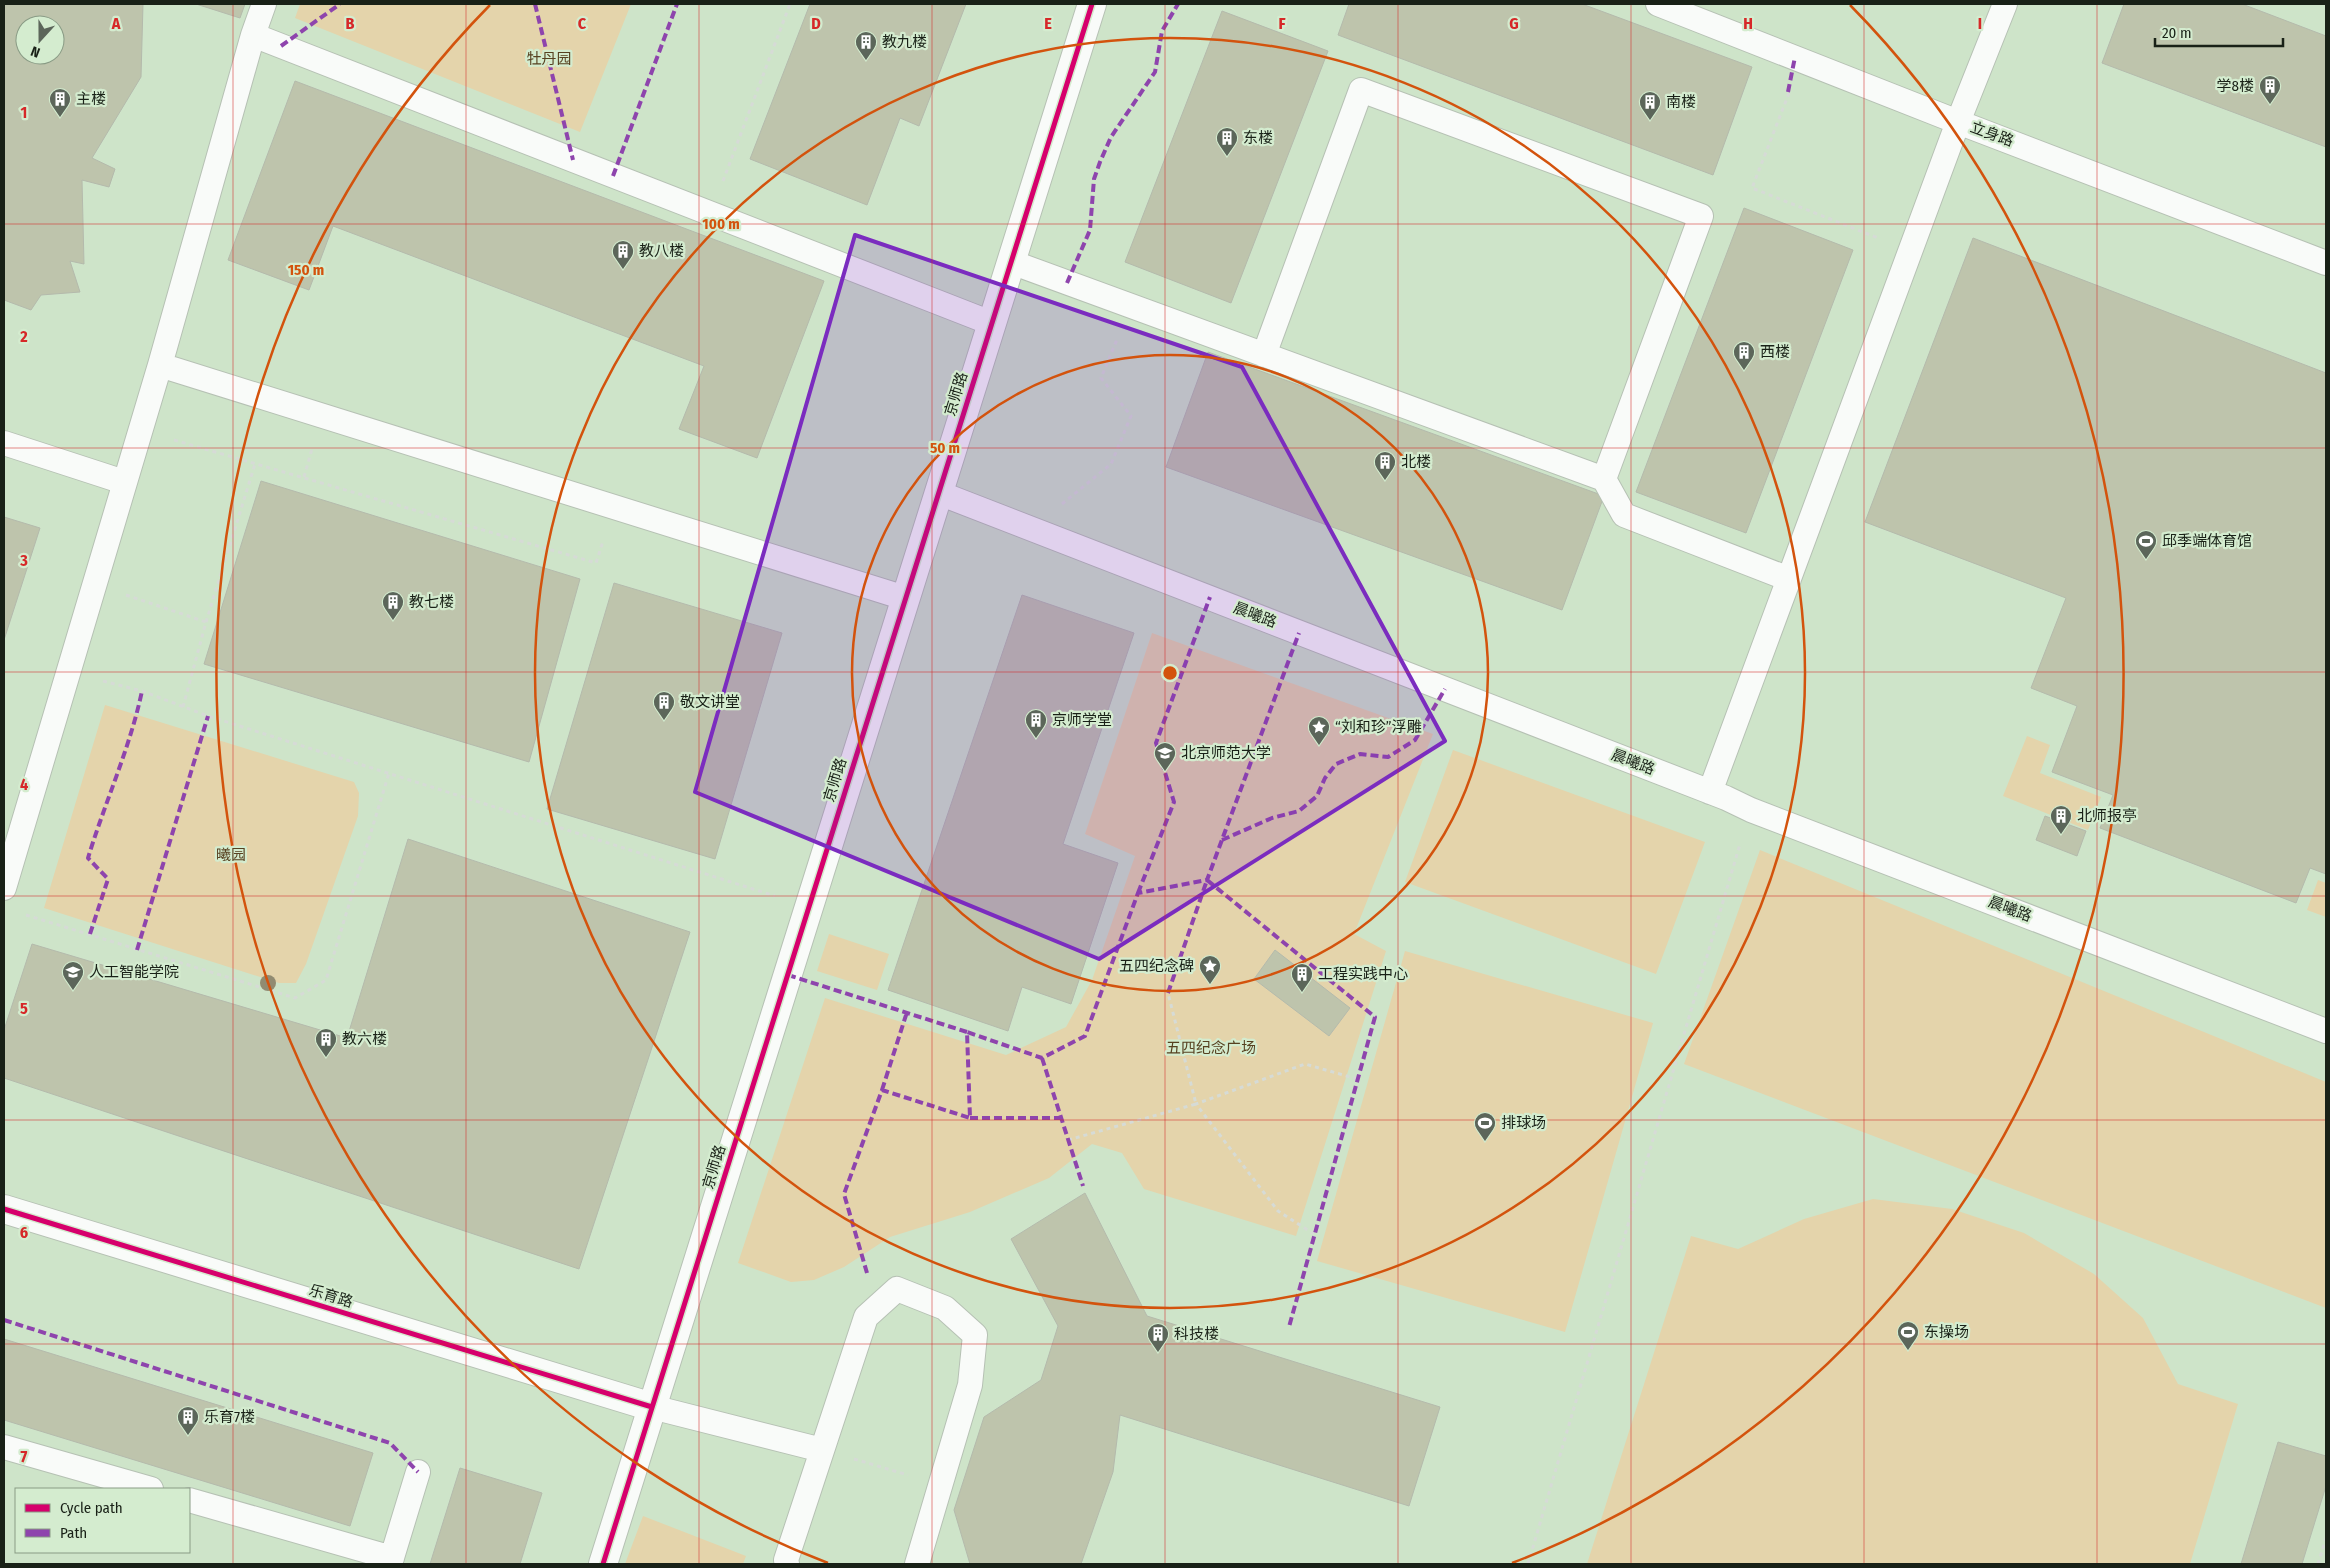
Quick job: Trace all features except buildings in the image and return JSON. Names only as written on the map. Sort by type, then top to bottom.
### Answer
[{"type":"street","name":"京师路","points":[[603,1564],[1092,4]]},
{"type":"street","name":"乐育路","points":[[4,1209],[652,1407]]},
{"type":"lane","points":[[4,888],[160,364],[253,35],[264,4]]},
{"type":"lane","name":"立身路","points":[[1658,4],[1958,122],[2326,263]]},
{"type":"lane","points":[[1710,792],[1912,251],[1958,122],[2005,4]]},
{"type":"lane","points":[[253,35],[991,323]]},
{"type":"lane","points":[[1264,356],[1361,90],[1701,216],[1604,479]]},
{"type":"lane","points":[[1011,262],[1604,479],[1624,515],[1789,579]]},
{"type":"lane","points":[[160,364],[905,598]]},
{"type":"lane","points":[[4,443],[124,482]]},
{"type":"lane","name":"晨曦路","points":[[939,493],[1710,792],[1750,810],[2326,1031]]},
{"type":"lane","points":[[787,1564],[786,1560],[866,1317],[897,1289],[945,1308],[974,1335],[970,1385],[917,1564]]},
{"type":"lane","points":[[652,1407],[822,1450]]},
{"type":"lane","points":[[4,1447],[148,1488]]},
{"type":"lane","points":[[190,1500],[391,1561],[418,1472]]},
{"type":"path","points":[[710,214],[790,4]]},
{"type":"path","points":[[1797,96],[1788,92],[1752,188],[1912,251]]},
{"type":"path","points":[[1033,529],[1111,464],[1131,416],[1101,378],[1130,306]]},
{"type":"path","points":[[140,430],[596,563]]},
{"type":"path","points":[[183,706],[206,622],[255,464]]},
{"type":"path","points":[[93,584],[206,622]]},
{"type":"path","points":[[67,672],[142,691],[389,773],[809,907]]},
{"type":"path","points":[[23,914],[295,998],[326,980],[389,773]]},
{"type":"path","points":[[1528,1564],[1750,810]]},
{"type":"path","points":[[1168,992],[1196,1104],[1278,1211],[1314,1234]]},
{"type":"path","points":[[1068,1140],[1196,1104],[1305,1064],[1357,1079]]},
{"type":"path","points":[[822,1450],[941,1484]]},
{"type":"path","points":[[2318,1564],[2326,1538]]},
{"type":"highlighted area","points":[[855,235],[1242,367],[1445,741],[1099,959],[695,792]]},
{"type":"shaded area","name":"北京师范大学","points":[[4,4],[2326,4],[2326,1564],[4,1564]]},
{"type":"green space","name":"牡丹园","points":[[300,4],[631,4],[580,132],[295,18]]},
{"type":"green space","name":"五四纪念广场","points":[[1152,633],[1433,734],[1354,934],[1386,951],[1296,1236],[1144,1189],[1122,1153],[1092,1144],[1049,1178],[970,1212],[890,1237],[844,1267],[814,1280],[791,1282],[738,1263],[825,998],[1006,1055],[1066,1027],[1092,980],[1135,856],[1085,834]]},
{"type":"green space","name":"曦园","points":[[105,705],[354,782],[359,793],[358,816],[306,964],[296,983],[279,983],[44,908]]},
{"type":"green space","points":[[2027,736],[2050,745],[2040,773],[2101,797],[2088,830],[2003,796]]},
{"type":"green space","points":[[1453,750],[1705,842],[1656,974],[1405,882]]},
{"type":"green space","points":[[1760,850],[2326,1082],[2326,1308],[1684,1064]]},
{"type":"green space","points":[[2318,880],[2326,883],[2326,917],[2307,910]]},
{"type":"green space","points":[[829,934],[889,954],[877,990],[817,971]]},
{"type":"green space","name":"排球场","points":[[1405,951],[1653,1023],[1565,1332],[1317,1261]]},
{"type":"green space","name":"东操场","points":[[1873,1199],[1952,1209],[2024,1233],[2094,1274],[2143,1318],[2178,1384],[2238,1404],[2190,1564],[1587,1564],[1691,1236],[1738,1249],[1804,1219]]},
{"type":"green space","points":[[643,1516],[746,1556],[743,1564],[625,1564]]},
{"type":"marked path","points":[[281,46],[340,4]]},
{"type":"marked path","points":[[535,4],[573,160]]},
{"type":"marked path","points":[[613,176],[677,4]]},
{"type":"marked path","points":[[1067,283],[1090,230],[1094,179],[1100,162],[1111,137],[1155,72],[1162,31],[1178,4]]},
{"type":"marked path","points":[[1788,92],[1795,57]]},
{"type":"marked path","points":[[1138,893],[1174,802],[1156,743],[1210,597]]},
{"type":"marked path","points":[[867,1273],[844,1194],[882,1090],[970,1118],[967,1032],[1042,1058],[1085,1036],[1138,893],[1207,880],[1299,633]]},
{"type":"marked path","points":[[1222,840],[1272,818],[1299,811],[1317,796],[1325,778],[1336,764],[1360,754],[1388,757],[1415,740],[1445,689]]},
{"type":"marked path","points":[[90,934],[108,879],[88,858],[131,733],[142,691]]},
{"type":"marked path","points":[[137,950],[208,716]]},
{"type":"marked path","points":[[1168,993],[1207,880],[1375,1017],[1289,1327]]},
{"type":"marked path","points":[[788,975],[967,1032]]},
{"type":"marked path","points":[[882,1090],[907,1012]]},
{"type":"marked path","points":[[1042,1058],[1083,1186]]},
{"type":"marked path","points":[[970,1118],[1061,1118]]},
{"type":"marked path","points":[[4,1320],[390,1443],[418,1472]]},
{"type":"cycle path","points":[[603,1564],[1092,4]]},
{"type":"cycle path","points":[[4,1209],[652,1407]]},
{"type":"place","name":"教九楼","points":[[866,61]]},
{"type":"place","name":"学8楼","points":[[2270,105]]},
{"type":"place","name":"主楼","points":[[60,118]]},
{"type":"place","name":"南楼","points":[[1650,121]]},
{"type":"place","name":"东楼","points":[[1227,157]]},
{"type":"place","name":"教八楼","points":[[623,270]]},
{"type":"place","name":"西楼","points":[[1744,371]]},
{"type":"place","name":"北楼","points":[[1385,481]]},
{"type":"place","name":"邱季端体育馆","points":[[2146,560]]},
{"type":"place","name":"教七楼","points":[[393,621]]},
{"type":"place","name":"敬文讲堂","points":[[664,721]]},
{"type":"place","name":"京师学堂","points":[[1036,739]]},
{"type":"place","name":"“刘和珍”浮雕","points":[[1319,746]]},
{"type":"place","name":"北京师范大学","points":[[1165,772]]},
{"type":"place","name":"北师报亭","points":[[2061,835]]},
{"type":"place","name":"五四纪念碑","points":[[1210,985]]},
{"type":"place","name":"人工智能学院","points":[[73,991]]},
{"type":"place","name":"工程实践中心","points":[[1302,993]]},
{"type":"place","name":"教六楼","points":[[326,1058]]},
{"type":"place","name":"排球场","points":[[1485,1142]]},
{"type":"place","name":"东操场","points":[[1908,1351]]},
{"type":"place","name":"科技楼","points":[[1158,1353]]},
{"type":"place","name":"乐育7楼","points":[[188,1436]]}]
